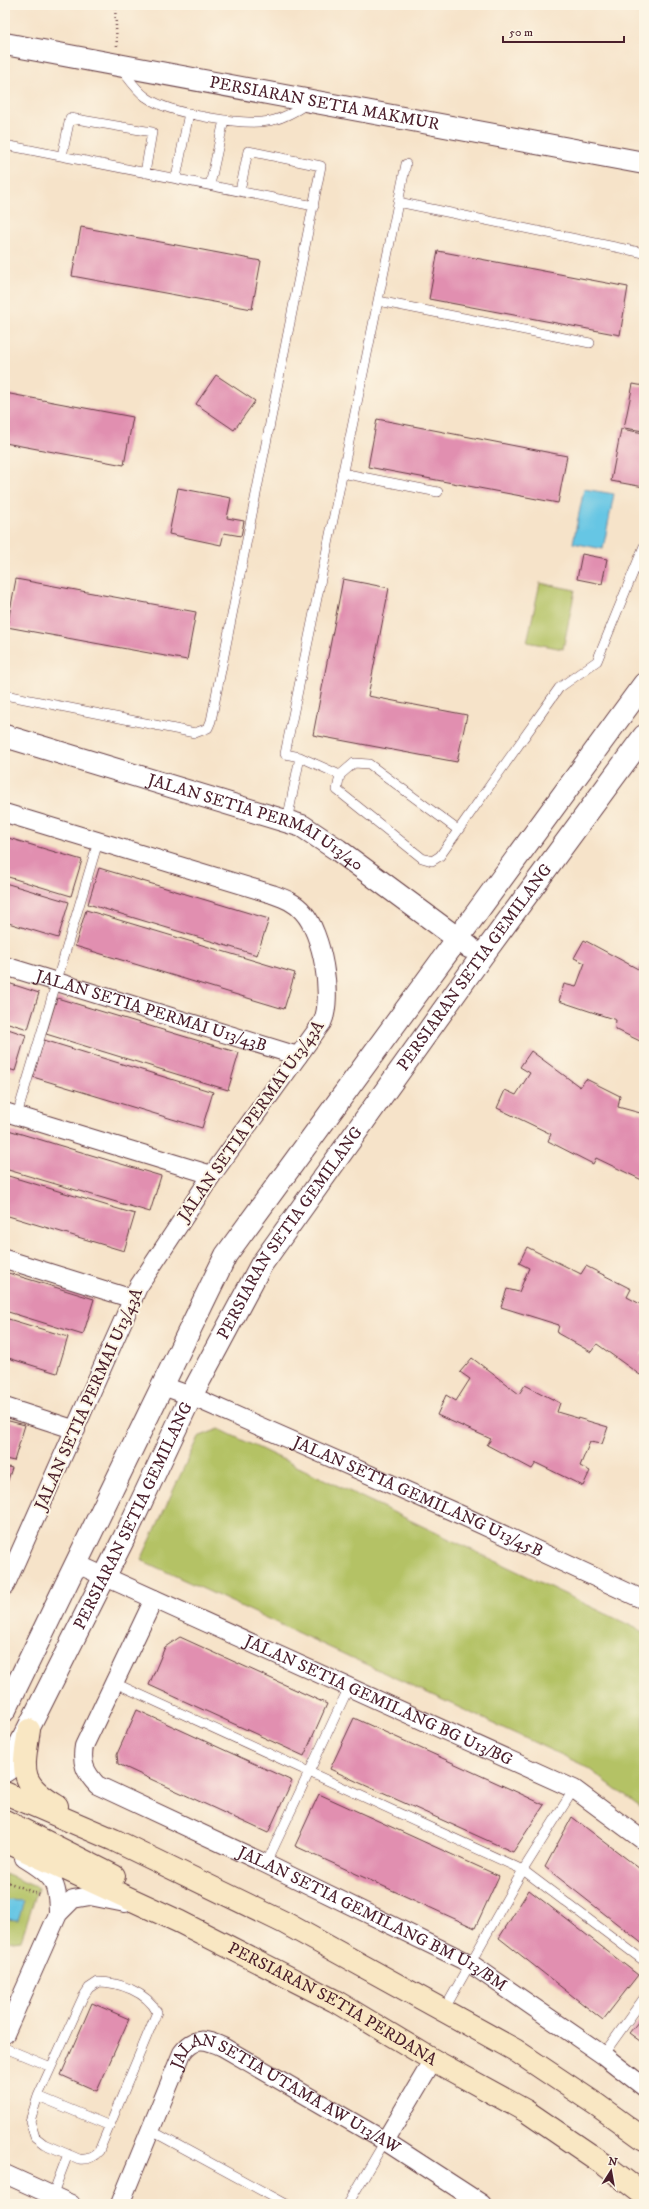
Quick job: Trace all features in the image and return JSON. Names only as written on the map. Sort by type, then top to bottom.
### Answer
[{"type":"main road","points":[[29,1730],[25,1756],[25,1772],[29,1785],[42,1797],[114,1840]]},
{"type":"main road","points":[[5,1793],[114,1840],[285,1923],[515,2050],[644,2139]]},
{"type":"main road","points":[[5,1822],[108,1872],[180,1922]]},
{"type":"main road","name":"PERSIARAN SETIA PERDANA","points":[[5,1841],[180,1922],[336,2001],[433,2060],[526,2111],[605,2165],[644,2195]]},
{"type":"main road","points":[[624,2125],[644,2150]]},
{"type":"street","name":"PERSIARAN SETIA MAKMUR","points":[[5,44],[644,163]]},
{"type":"street","name":"PERSIARAN SETIA GEMILANG","points":[[5,1710],[226,1255],[644,684]]},
{"type":"street","name":"JALAN SETIA PERMAI U13/40","points":[[5,736],[302,826],[338,850],[482,956]]},
{"type":"street","name":"PERSIARAN SETIA GEMILANG","points":[[5,1771],[8,1769],[29,1730],[191,1396],[261,1265],[482,956],[644,736]]},
{"type":"street","name":"JALAN SETIA PERMAI U13/43A","points":[[5,813],[272,894],[292,903],[304,912],[316,932],[323,962],[328,1003],[322,1023],[212,1175],[138,1287],[76,1430],[11,1556],[5,1586]]},
{"type":"street","name":"JALAN SETIA PERMAI U13/43B","points":[[5,966],[298,1056]]},
{"type":"street","points":[[11,1113],[212,1175]]},
{"type":"street","points":[[5,1259],[133,1299]]},
{"type":"street","name":"JALAN SETIA GEMILANG U13/45B","points":[[163,1386],[191,1396],[461,1515],[644,1600]]},
{"type":"street","points":[[5,1407],[76,1430]]},
{"type":"street","name":"JALAN SETIA GEMILANG BG U13/BG","points":[[77,1564],[574,1789],[644,1841]]},
{"type":"street","points":[[115,1683],[154,1599]]},
{"type":"street","name":"JALAN SETIA GEMILANG BM U13/BM","points":[[115,1683],[84,1746],[82,1761],[87,1775],[97,1785],[266,1864],[471,1964],[603,2056],[644,2087]]},
{"type":"street","points":[[5,1847],[42,1870],[53,1880],[58,1894],[58,1908],[5,2034]]},
{"type":"street","points":[[58,1908],[73,1899],[90,1896],[113,1899],[158,1912]]},
{"type":"street","name":"JALAN SETIA UTAMA AW U13/AW","points":[[120,2204],[182,2053],[188,2044],[198,2040],[211,2042],[222,2047],[386,2142],[482,2204]]},
{"type":"street","points":[[386,2142],[433,2060]]},
{"type":"street","points":[[5,2174],[50,2200],[72,2204]]},
{"type":"lane","points":[[118,65],[145,97],[169,108],[224,120],[252,122],[273,120],[292,114],[311,101]]},
{"type":"lane","points":[[176,178],[189,113]]},
{"type":"lane","points":[[62,156],[70,118],[152,132],[145,172]]},
{"type":"lane","points":[[210,185],[224,120]]},
{"type":"lane","points":[[5,146],[314,206]]},
{"type":"lane","points":[[5,695],[195,733],[208,728],[321,166],[248,151],[240,191]]},
{"type":"lane","points":[[340,775],[300,757],[285,754],[406,164]]},
{"type":"lane","points":[[398,202],[644,253]]},
{"type":"lane","points":[[378,301],[590,343]]},
{"type":"lane","points":[[342,473],[438,492]]},
{"type":"lane","points":[[458,830],[369,764],[354,763],[340,775],[337,790],[422,858],[432,861],[440,856],[559,688],[597,661],[644,546]]},
{"type":"lane","points":[[287,821],[300,757]]},
{"type":"lane","points":[[11,1113],[56,982],[98,842]]},
{"type":"lane","points":[[115,1683],[523,1870],[644,1961]]},
{"type":"lane","points":[[266,1864],[349,1687]]},
{"type":"lane","points":[[444,2010],[523,1870],[574,1789]]},
{"type":"lane","points":[[98,1982],[123,1986],[144,1996],[153,2004],[157,2012],[155,2021],[100,2151],[95,2156],[85,2160],[44,2144],[35,2137],[30,2121],[38,2096],[82,1997],[89,1988],[98,1982]]},
{"type":"lane","points":[[603,2056],[644,1998]]},
{"type":"lane","points":[[5,2048],[51,2067]]},
{"type":"lane","points":[[38,2096],[110,2126]]},
{"type":"lane","points":[[150,2130],[286,2204]]},
{"type":"lane","points":[[348,2204],[386,2142]]},
{"type":"lane","points":[[50,2200],[68,2154]]},
{"type":"path","points":[[115,5],[118,65]]},
{"type":"path","points":[[5,1882],[58,1908]]},
{"type":"green space","points":[[540,583],[575,590],[563,649],[527,642]]},
{"type":"green space","points":[[219,1429],[644,1632],[644,1810],[585,1766],[141,1560],[198,1437]]},
{"type":"green space","points":[[5,1874],[38,1888],[21,1940],[5,1942]]},
{"type":"water","points":[[584,489],[614,494],[603,549],[573,543]]},
{"type":"water","points":[[5,1900],[24,1901],[18,1920],[5,1919]]},
{"type":"building","points":[[81,227],[261,261],[252,309],[72,276]]},
{"type":"building","points":[[438,251],[628,287],[620,335],[429,299]]},
{"type":"building","points":[[216,375],[255,401],[234,430],[196,404]]},
{"type":"building","points":[[633,384],[644,386],[644,431],[624,428]]},
{"type":"building","points":[[5,393],[133,417],[124,465],[5,443]]},
{"type":"building","points":[[377,419],[567,456],[558,503],[368,467]]},
{"type":"building","points":[[621,429],[644,433],[644,487],[611,481]]},
{"type":"building","points":[[178,488],[231,498],[227,518],[244,521],[241,536],[224,533],[221,545],[169,534]]},
{"type":"building","points":[[582,554],[607,559],[602,584],[577,579]]},
{"type":"building","points":[[16,579],[196,612],[187,660],[7,627]]},
{"type":"building","points":[[343,579],[389,588],[368,696],[467,715],[457,762],[313,735]]},
{"type":"building","points":[[5,837],[82,860],[71,896],[5,876]]},
{"type":"building","points":[[99,868],[269,919],[257,955],[88,904]]},
{"type":"building","points":[[5,883],[69,902],[58,938],[5,922]]},
{"type":"building","points":[[86,910],[295,973],[284,1009],[75,946]]},
{"type":"building","points":[[584,940],[638,969],[642,961],[644,962],[644,1043],[615,1029],[616,1020],[559,1001],[564,984],[576,987],[585,963],[574,958]]},
{"type":"building","points":[[5,982],[39,993],[28,1029],[5,1022]]},
{"type":"building","points":[[57,998],[239,1053],[228,1090],[46,1034]]},
{"type":"building","points":[[5,1028],[26,1035],[15,1071],[5,1068]]},
{"type":"building","points":[[44,1040],[213,1092],[202,1128],[33,1077]]},
{"type":"building","points":[[531,1051],[580,1087],[586,1079],[620,1096],[618,1107],[644,1114],[644,1155],[642,1160],[644,1161],[644,1181],[596,1158],[593,1164],[548,1141],[551,1134],[497,1108],[505,1090],[516,1095],[530,1073],[520,1067]]},
{"type":"building","points":[[5,1129],[161,1176],[150,1212],[5,1169]]},
{"type":"building","points":[[5,1175],[135,1214],[124,1251],[5,1215]]},
{"type":"building","points":[[527,1247],[581,1274],[586,1266],[631,1289],[627,1297],[644,1306],[644,1349],[640,1355],[644,1358],[644,1370],[640,1375],[597,1344],[591,1352],[557,1333],[559,1325],[501,1307],[507,1289],[519,1292],[529,1268],[519,1263]]},
{"type":"building","points":[[5,1272],[94,1299],[83,1335],[5,1311]]},
{"type":"building","points":[[5,1318],[68,1337],[57,1373],[5,1357]]},
{"type":"building","points":[[472,1358],[519,1394],[525,1385],[560,1403],[557,1412],[608,1427],[602,1444],[590,1442],[580,1466],[590,1471],[583,1486],[536,1463],[532,1469],[487,1445],[491,1439],[437,1415],[446,1395],[456,1401],[470,1379],[460,1372]]},
{"type":"building","points":[[5,1420],[25,1425],[14,1461],[5,1459]]},
{"type":"building","points":[[5,1466],[12,1468],[5,1489]]},
{"type":"building","points":[[180,1637],[327,1704],[304,1756],[149,1685],[165,1647]]},
{"type":"building","points":[[137,1710],[292,1781],[268,1833],[118,1764],[117,1754]]},
{"type":"building","points":[[354,1718],[544,1805],[513,1852],[360,1783],[330,1769]]},
{"type":"building","points":[[319,1794],[499,1876],[475,1928],[295,1846]]},
{"type":"building","points":[[572,1817],[644,1872],[644,1945],[545,1867]]},
{"type":"building","points":[[529,1890],[638,1975],[603,2020],[499,1938]]},
{"type":"building","points":[[92,2003],[129,2019],[97,2091],[61,2075]]},
{"type":"building","points":[[644,2015],[644,2044],[629,2033]]}]
